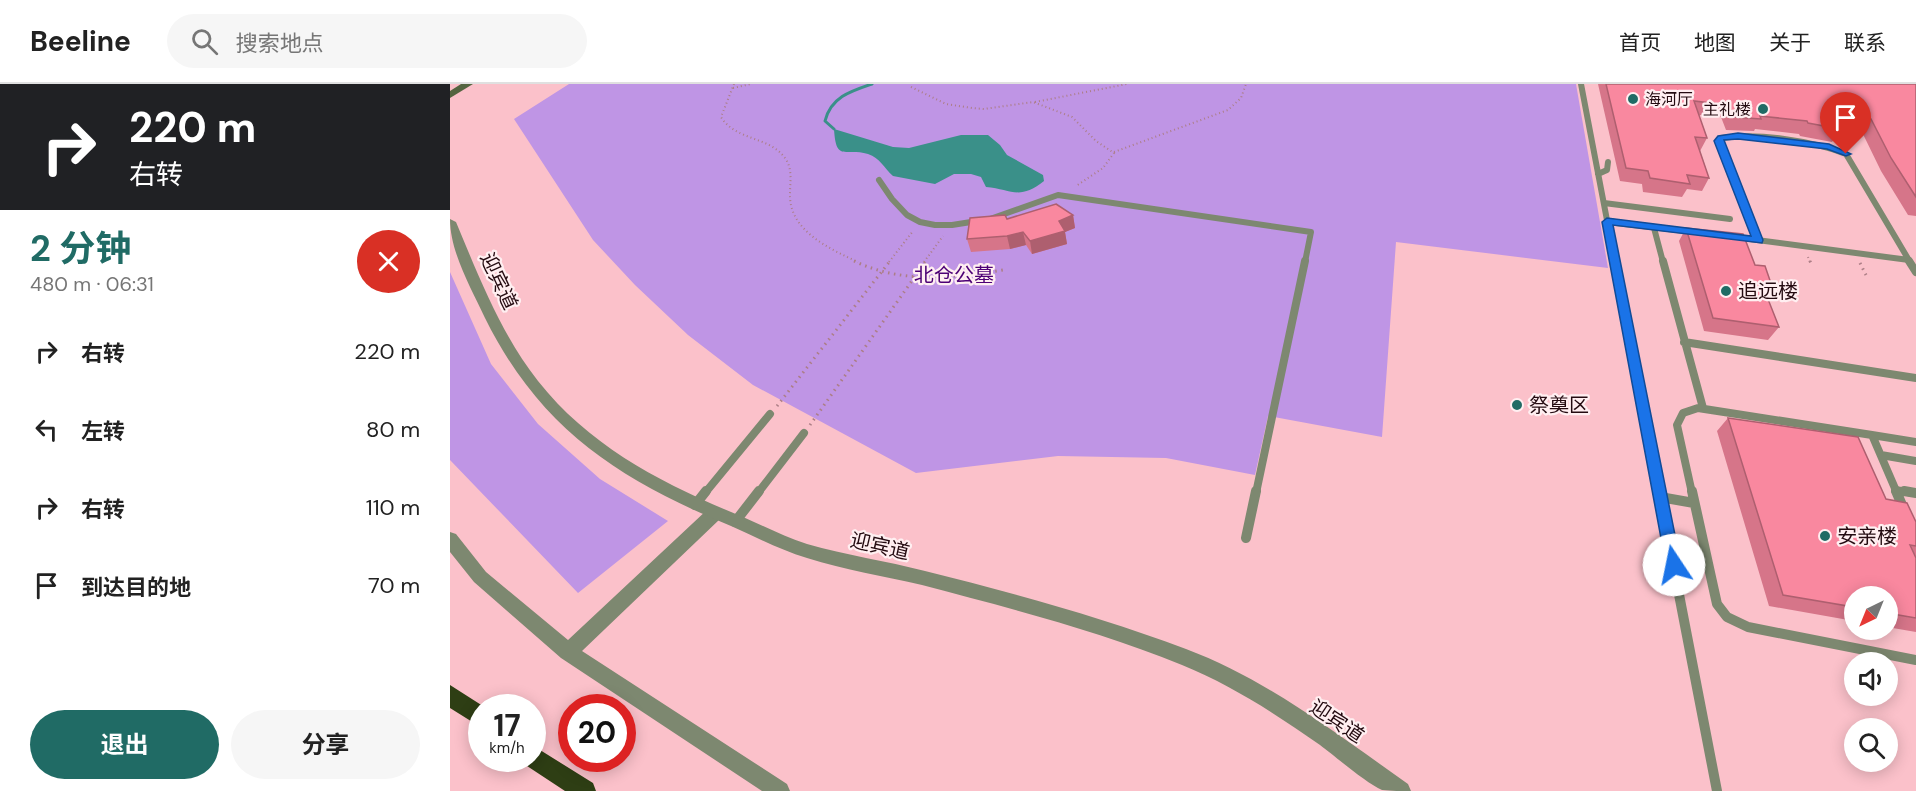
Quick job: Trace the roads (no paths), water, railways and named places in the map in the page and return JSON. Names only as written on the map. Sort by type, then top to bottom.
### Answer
[{"type":"highway","points":[[450,694],[468,708]]},
{"type":"highway","points":[[546,765],[585,791]]},
{"type":"main road","points":[[450,96],[468,84]]},
{"type":"street","name":"迎宾道","points":[[450,222],[491,314],[517,363],[534,387],[567,424],[619,466],[653,486],[714,514],[804,550],[1068,617],[1187,658],[1249,688],[1319,733],[1401,791]]},
{"type":"street","points":[[568,652],[714,514]]},
{"type":"street","points":[[450,539],[480,577],[568,652],[780,791]]},
{"type":"lane","points":[[1581,84],[1717,791]]},
{"type":"lane","points":[[1758,240],[1719,141],[1721,138],[1738,136],[1829,146],[1846,154],[1916,272]]},
{"type":"lane","points":[[1598,174],[1607,170],[1608,162]]},
{"type":"lane","points":[[879,180],[901,209],[920,222],[950,226],[1014,211],[1058,195],[1311,232],[1246,538]]},
{"type":"lane","points":[[1604,204],[1730,219]]},
{"type":"lane","points":[[1666,211],[1670,229]]},
{"type":"lane","points":[[1607,222],[1702,233]]},
{"type":"lane","points":[[1654,228],[1703,408]]},
{"type":"lane","points":[[1725,236],[1909,260]]},
{"type":"lane","points":[[1684,342],[1916,378]]},
{"type":"lane","points":[[1916,441],[1703,408],[1687,410],[1678,418],[1677,425],[1715,598],[1719,609],[1726,617],[1748,627],[1916,660]]},
{"type":"lane","points":[[695,505],[770,414]]},
{"type":"lane","points":[[735,522],[804,433]]},
{"type":"lane","points":[[1872,435],[1908,520]]},
{"type":"lane","points":[[1881,455],[1916,461]]},
{"type":"lane","points":[[1895,490],[1916,493]]},
{"type":"lane","points":[[1660,497],[1695,503]]},
{"type":"water","points":[[834,129],[893,147],[909,148],[961,135],[988,135],[1000,145],[1007,155],[1043,175],[1044,181],[1028,191],[1015,192],[986,187],[981,177],[971,174],[954,174],[935,184],[893,176],[879,161],[868,154],[840,150],[835,140]]},
{"type":"waterway","points":[[834,129],[825,121],[832,106],[849,92],[872,84]]},
{"type":"place","name":"海河厅","points":[[1633,99]]},
{"type":"place","name":"主礼楼","points":[[1763,109]]},
{"type":"place","name":"追远楼","points":[[1726,291]]},
{"type":"place","name":"祭奠区","points":[[1517,405]]},
{"type":"place","name":"安亲楼","points":[[1825,536]]},
{"type":"park label","name":"北仓公墓","points":[[954,275]]}]
